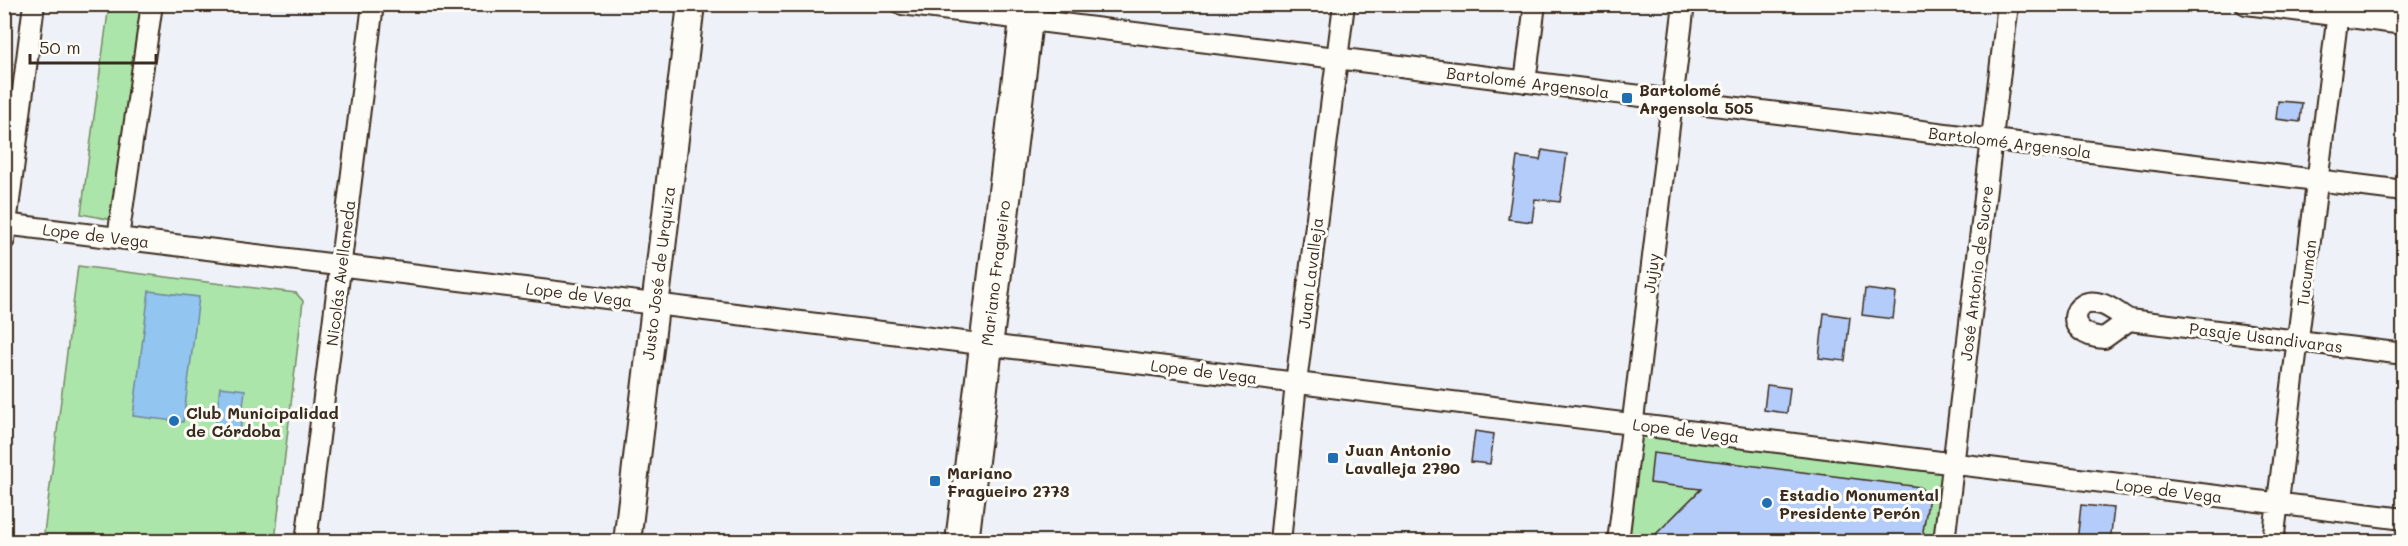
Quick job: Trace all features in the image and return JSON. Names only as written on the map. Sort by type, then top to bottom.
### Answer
[{"type":"main road","name":"Mariano Fragueiro","points":[[962,542],[1027,12]]},
{"type":"street","points":[[5,229],[34,4]]},
{"type":"street","points":[[118,238],[152,4]]},
{"type":"street","name":"Nicolás Avellaneda","points":[[306,542],[373,4]]},
{"type":"street","name":"Justo José de Urquiza","points":[[627,542],[691,4]]},
{"type":"street","name":"Bartolomé Argensola","points":[[902,4],[1027,12],[1337,58],[2403,191]]},
{"type":"street","name":"Juan Lavalleja","points":[[1280,542],[1296,383],[1344,4]]},
{"type":"street","points":[[1526,82],[1536,4]]},
{"type":"street","name":"Jujuy","points":[[1618,542],[1684,4]]},
{"type":"street","name":"José Antonio de Sucre","points":[[1944,542],[2008,4]]},
{"type":"street","points":[[2246,4],[2338,10],[2403,24]]},
{"type":"street","name":"Tucumán","points":[[2273,542],[2338,10]]},
{"type":"street","name":"Lope de Vega","points":[[5,229],[118,238],[2403,519]]},
{"type":"street","name":"Pasaje Usandivaras","points":[[2129,320],[2403,354]]},
{"type":"green space","points":[[109,5],[142,5],[113,220],[81,214]]},
{"type":"green space","name":"Club Municipalidad de Córdoba","points":[[78,266],[296,293],[303,301],[275,541],[43,541]]},
{"type":"green space","points":[[1633,424],[1953,463],[1944,541],[1618,542]]},
{"type":"water","points":[[149,291],[199,297],[183,422],[133,416]]},
{"type":"water","points":[[220,387],[245,390],[240,432],[215,429]]},
{"type":"building","points":[[2278,101],[2302,103],[2300,122],[2276,119]]},
{"type":"building","points":[[1542,150],[1567,154],[1560,202],[1535,199],[1532,222],[1508,219],[1517,157],[1540,160]]},
{"type":"building","points":[[1865,289],[1896,293],[1893,319],[1862,315]]},
{"type":"building","points":[[1824,313],[1850,317],[1845,361],[1819,358]]},
{"type":"building","points":[[1767,385],[1790,388],[1787,413],[1764,410]]},
{"type":"building","points":[[1475,431],[1494,434],[1490,464],[1471,462]]},
{"type":"building","name":"Estadio Monumental Presidente Perón","points":[[1653,453],[1920,487],[1929,497],[1923,531],[1928,542],[1771,542],[1726,536],[1726,542],[1648,542],[1701,489],[1650,483]]},
{"type":"building","points":[[2081,505],[2114,508],[2110,542],[2077,542]]},
{"type":"place","name":"Bartolomé Argensola 505","points":[[1627,98]]},
{"type":"place","name":"Club Municipalidad de Córdoba","points":[[174,421]]},
{"type":"place","name":"Juan Antonio Lavalleja 2790","points":[[1333,458]]},
{"type":"place","name":"Mariano Fragueiro 2773","points":[[935,481]]},
{"type":"place","name":"Estadio Monumental Presidente Perón","points":[[1767,503]]}]
